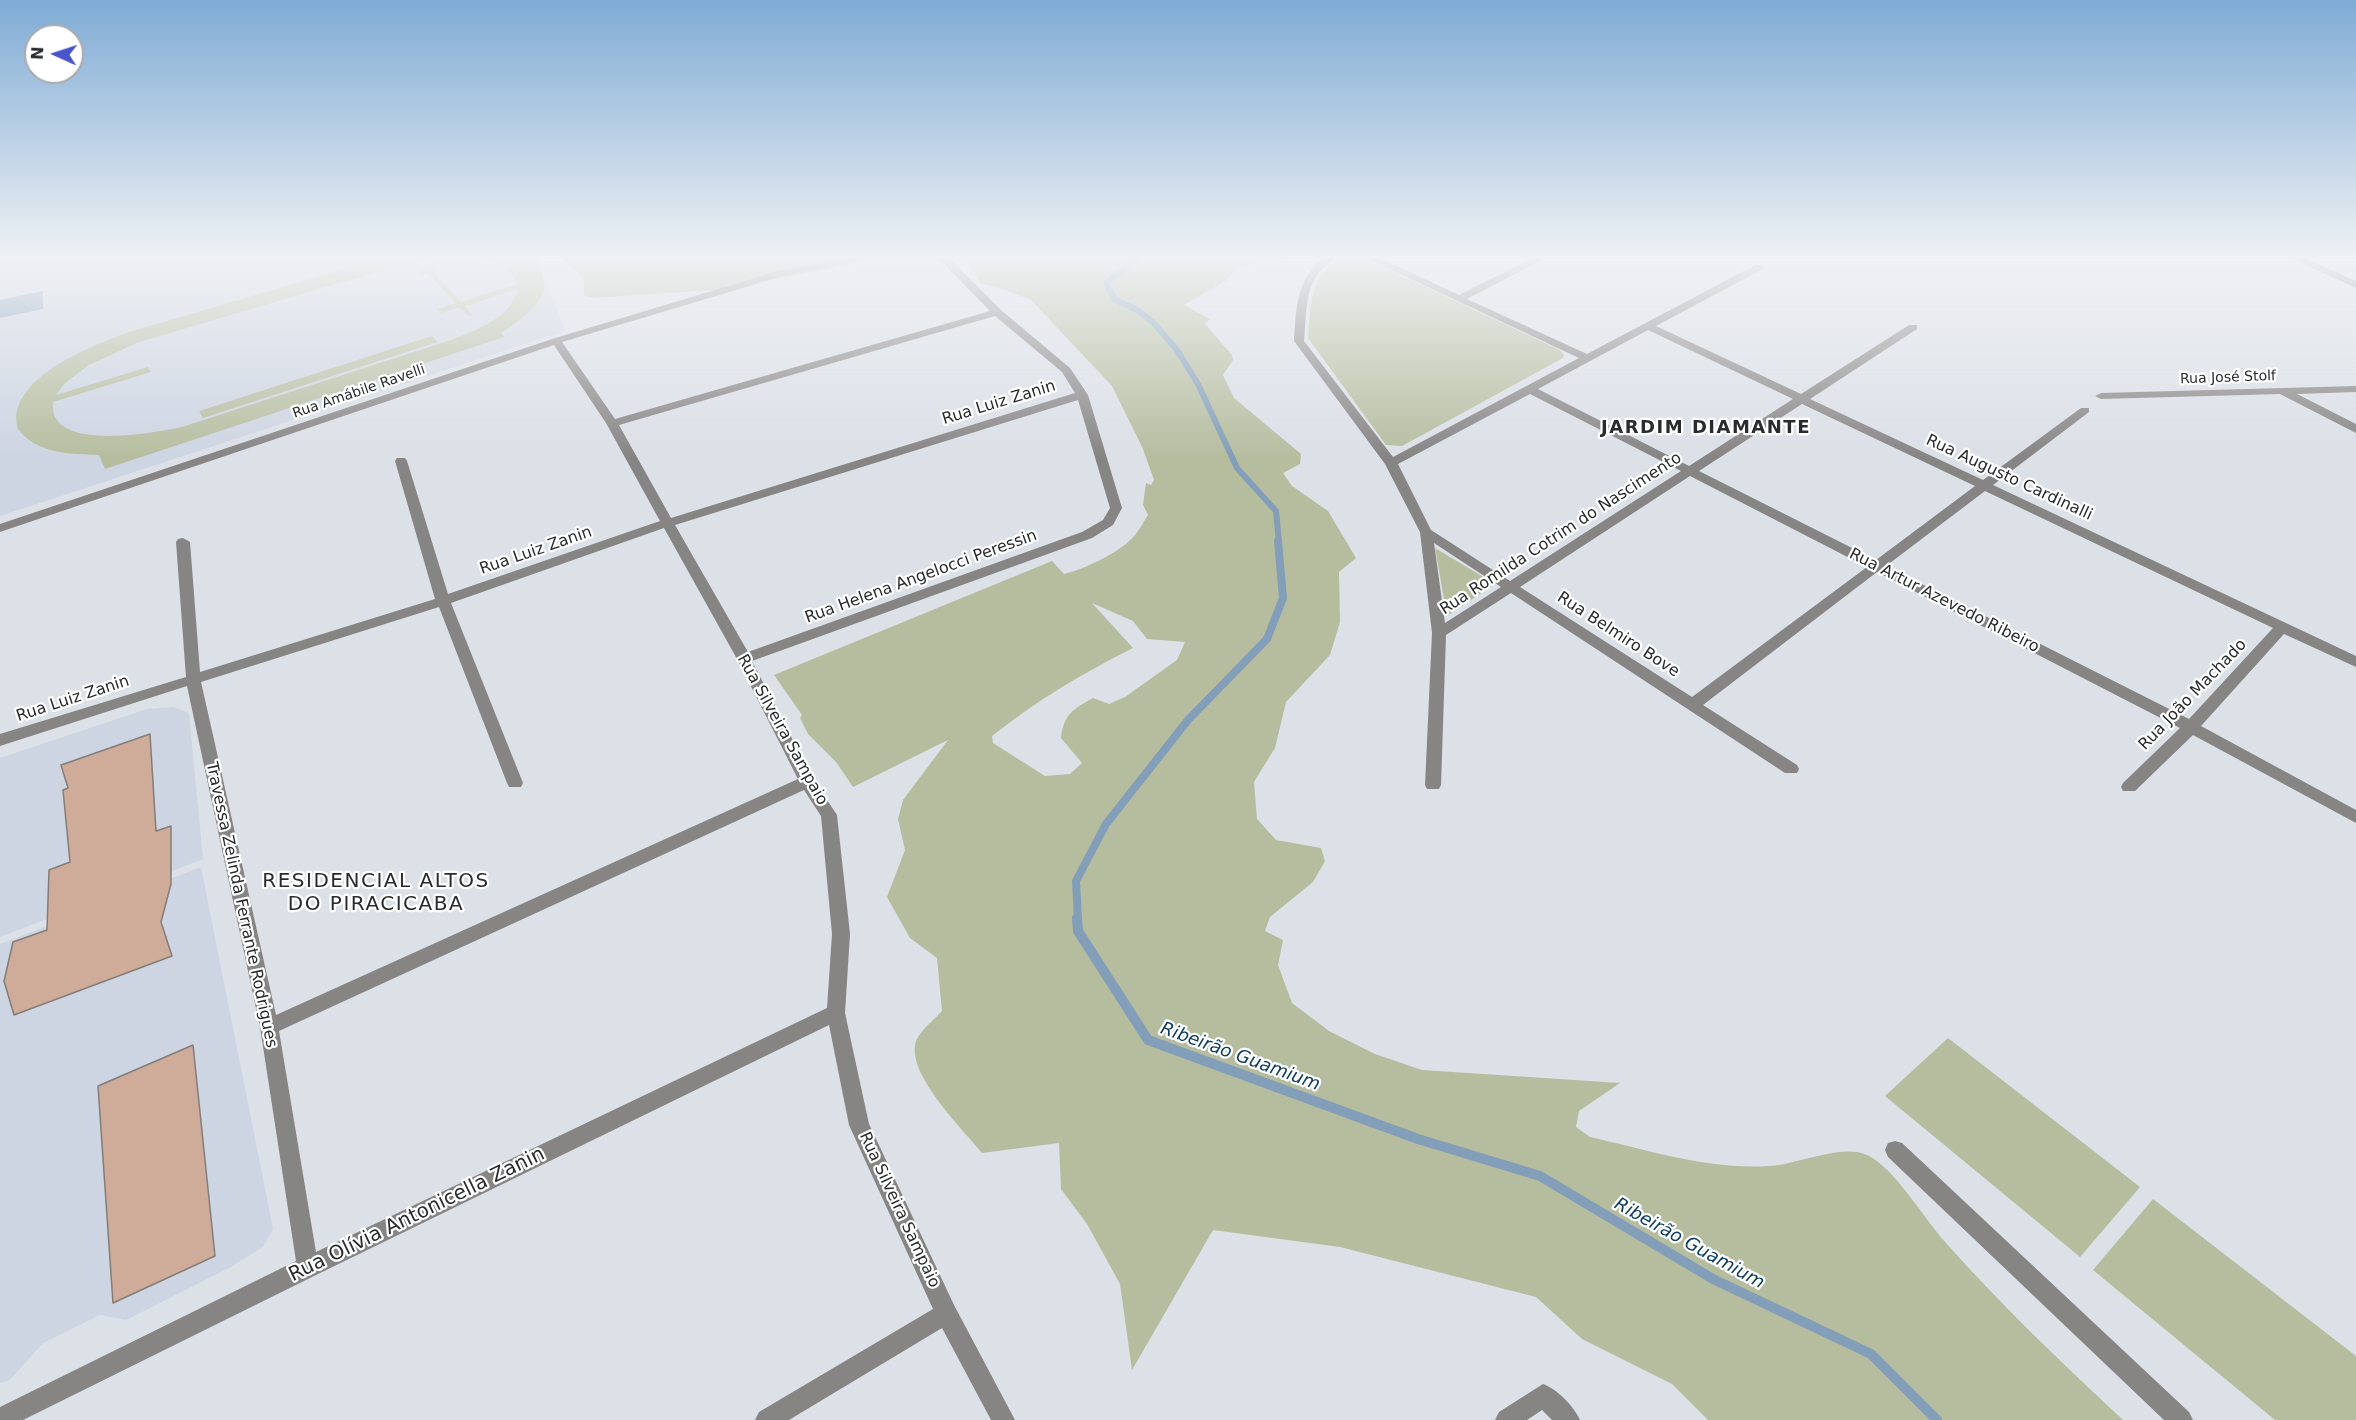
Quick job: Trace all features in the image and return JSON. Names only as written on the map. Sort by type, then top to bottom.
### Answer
[{"type":"street","name":"Rua Amábile Ravelli","points":[[0,528],[612,324]]},
{"type":"street","points":[[612,423],[955,324]]},
{"type":"street","points":[[1012,324],[1066,370],[1082,395]]},
{"type":"street","points":[[1301,324],[1299,341],[1391,463],[1426,532],[1439,633],[1433,785]]},
{"type":"street","points":[[1513,324],[1587,358]]},
{"type":"street","points":[[1391,463],[1650,324]]},
{"type":"street","name":"Rua Augusto Cardinalli","points":[[1647,326],[2356,662]]},
{"type":"street","name":"Rua Romilda Cotrim do Nascimento","points":[[1439,633],[1913,327]]},
{"type":"street","name":"Rua Silveira Sampaio","points":[[556,341],[612,423],[744,659],[807,782],[829,814],[841,934],[836,1013],[859,1125],[946,1313],[1003,1420]]},
{"type":"street","name":"Rua Artur Azevedo Ribeiro","points":[[1529,389],[2191,727],[2356,817]]},
{"type":"street","name":"Rua José Stolf","points":[[2101,396],[2356,389]]},
{"type":"street","points":[[2282,391],[2356,429]]},
{"type":"street","name":"Rua Helena Angelocci Peressin","points":[[744,659],[1087,535],[1108,522],[1116,508],[1082,395]]},
{"type":"street","name":"Rua Luiz Zanin","points":[[0,740],[443,601],[667,523],[1082,395]]},
{"type":"street","points":[[1692,705],[2085,410]]},
{"type":"street","points":[[401,461],[443,601],[515,783]]},
{"type":"street","name":"Rua Belmiro Bove","points":[[1426,532],[1791,769]]},
{"type":"street","name":"Travessa Zelinda Ferrante Rodrigues","points":[[183,542],[192,679],[269,1027],[308,1267]]},
{"type":"street","name":"Rua João Machado","points":[[2129,787],[2191,727],[2282,627]]},
{"type":"street","points":[[269,1027],[807,782]]},
{"type":"street","name":"Rua Olívia Antonicella Zanin","points":[[0,1419],[308,1267],[836,1013]]},
{"type":"street","points":[[1894,1150],[2181,1420]]},
{"type":"street","points":[[767,1420],[946,1313]]},
{"type":"street","points":[[1507,1420],[1543,1395],[1568,1420]]},
{"type":"shaded area","points":[[0,324],[563,324],[565,331],[0,516]]},
{"type":"shaded area","points":[[173,707],[189,713],[203,859],[0,937],[0,758],[147,709]]},
{"type":"shaded area","points":[[201,867],[273,1229],[263,1247],[229,1268],[126,1320],[100,1315],[43,1343],[9,1381],[0,1383],[0,944]]},
{"type":"green space","points":[[156,324],[199,324],[139,342],[89,365],[65,383],[56,395],[148,367],[151,372],[53,402],[56,418],[67,428],[84,434],[105,436],[149,433],[182,427],[454,339],[486,324],[513,324],[501,333],[504,337],[105,469],[99,455],[55,451],[35,443],[18,429],[17,411],[25,394],[39,378],[78,353]]},
{"type":"green space","points":[[1054,324],[1205,324],[1232,355],[1233,360],[1223,375],[1234,398],[1301,454],[1300,464],[1283,473],[1292,486],[1328,511],[1356,558],[1339,572],[1340,622],[1330,655],[1286,702],[1275,748],[1254,782],[1257,819],[1276,840],[1321,848],[1325,861],[1313,882],[1270,917],[1265,931],[1283,940],[1278,965],[1292,1003],[1329,1031],[1375,1054],[1422,1070],[1620,1083],[1579,1111],[1576,1127],[1590,1137],[1678,1158],[1723,1165],[1780,1165],[1845,1152],[1867,1155],[1878,1162],[1898,1182],[1937,1233],[1988,1289],[2123,1420],[1708,1420],[1672,1384],[1582,1339],[1536,1297],[1340,1247],[1213,1230],[1132,1370],[1120,1284],[1087,1224],[1061,1189],[1059,1143],[982,1153],[937,1099],[918,1067],[915,1052],[917,1039],[942,1011],[937,958],[910,938],[887,897],[905,850],[898,819],[903,800],[948,740],[853,787],[836,762],[808,734],[800,718],[802,715],[774,675],[1052,561],[1064,574],[1102,559],[1122,547],[1137,533],[1148,515],[1143,505],[1146,483],[1151,485],[1154,480],[1143,449],[1112,386]],"holes":[[[1092,603],[1133,621],[1147,639],[1185,642],[1177,660],[1125,697],[1109,704],[1093,698],[1071,713],[1064,723],[1061,738],[1082,763],[1070,774],[1045,776],[993,743],[992,736],[1043,699],[1133,648]]]},
{"type":"green space","points":[[1309,324],[1505,324],[1560,350],[1564,355],[1563,358],[1402,446],[1386,445],[1308,338]]},
{"type":"green space","points":[[432,336],[437,342],[203,418],[199,411]]},
{"type":"green space","points":[[1435,548],[1495,584],[1447,616]]},
{"type":"green space","points":[[1948,1038],[2140,1187],[2080,1257],[1885,1096]]},
{"type":"green space","points":[[2153,1199],[2356,1356],[2356,1420],[2275,1420],[2093,1270]]},
{"type":"building","points":[[150,734],[156,831],[171,826],[171,884],[161,922],[172,956],[14,1015],[4,981],[13,942],[47,930],[49,870],[70,862],[63,790],[68,788],[61,765]]},
{"type":"building","points":[[193,1045],[215,1256],[113,1303],[98,1086]]},
{"type":"waterway","name":"Ribeirão Guamium","points":[[1155,324],[1177,350],[1198,384],[1237,468],[1276,511],[1279,543]]},
{"type":"waterway","name":"Ribeirão Guamium","points":[[1078,920],[1076,881],[1106,824],[1188,720],[1267,639],[1283,598],[1278,541]]},
{"type":"waterway","name":"Ribeirão Guamium","points":[[1077,918],[1078,931],[1148,1040],[1418,1139],[1540,1176],[1713,1279],[1871,1354],[1937,1420]]},
{"type":"district","name":"JARDIM DIAMANTE","points":[[1706,428]]},
{"type":"district","name":"RESIDENCIAL ALTOS DO PIRACICABA","points":[[376,894]]}]
